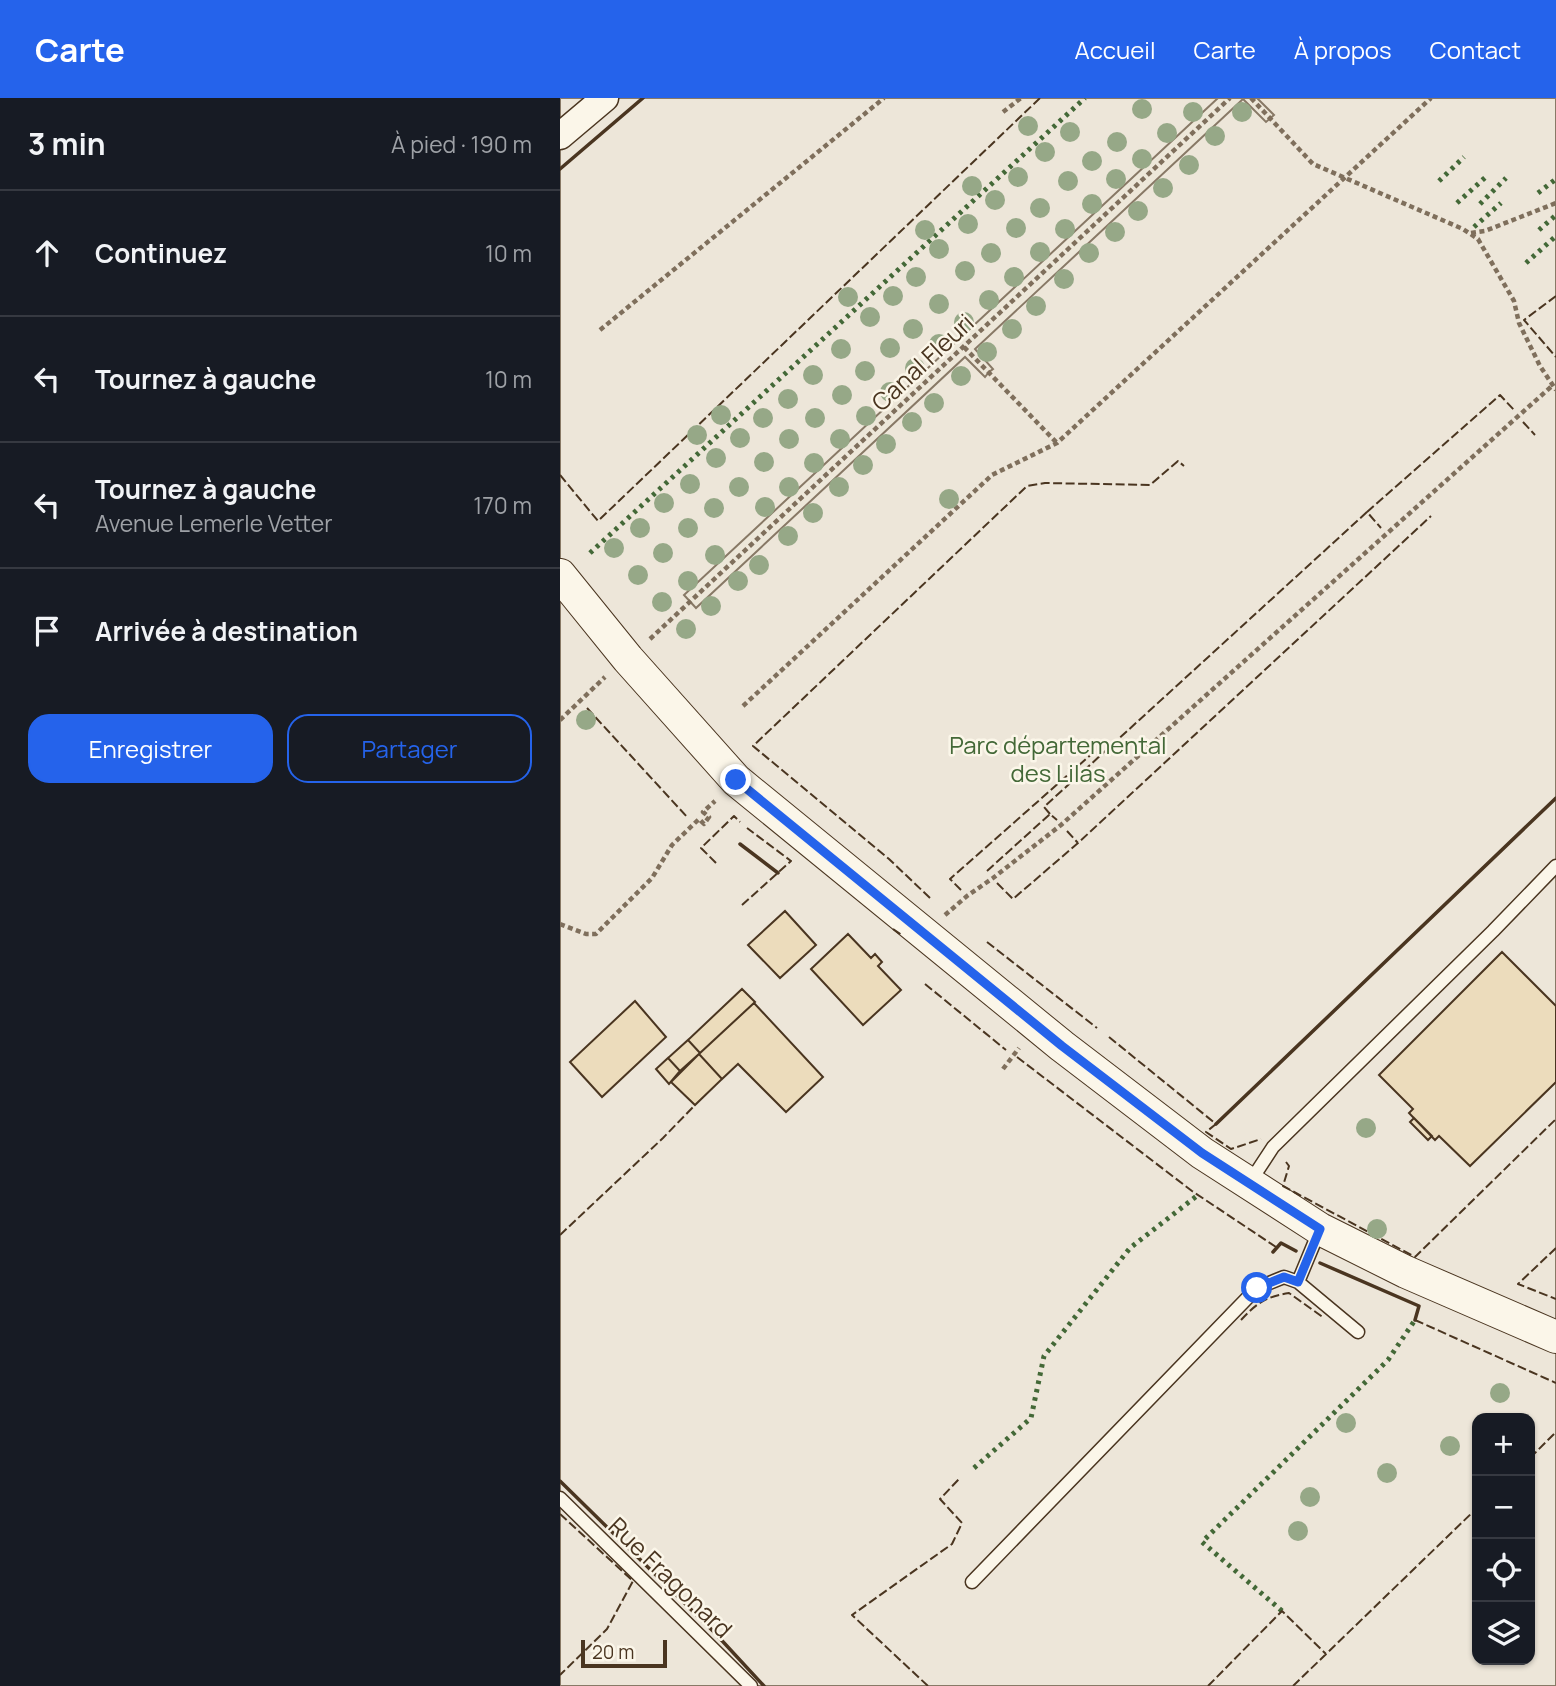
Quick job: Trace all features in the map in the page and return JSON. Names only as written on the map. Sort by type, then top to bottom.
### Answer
[{"type":"street","points":[[560,136],[605,98]]},
{"type":"street","points":[[564,588],[736,780],[1062,1046],[1202,1153],[1320,1229],[1418,1278],[1556,1337]]},
{"type":"lane","points":[[1249,1185],[1273,1147],[1556,866]]},
{"type":"lane","points":[[1298,1282],[1320,1229]]},
{"type":"lane","points":[[972,1582],[1257,1288],[1284,1277],[1298,1282],[1358,1332]]},
{"type":"lane","name":"Rue Fragonard","points":[[560,1498],[751,1686]]},
{"type":"path","points":[[600,330],[884,98]]},
{"type":"path","points":[[1003,112],[1021,98]]},
{"type":"path","name":"Canal Fleuri","points":[[647,642],[1230,98]]},
{"type":"path","points":[[967,896],[1061,825],[1554,388],[1519,323],[1514,301],[1478,239],[1312,164],[1251,98]]},
{"type":"path","points":[[743,706],[992,475],[1057,443],[1431,98]]},
{"type":"path","points":[[1470,234],[1485,231],[1556,203]]},
{"type":"path","points":[[964,347],[1057,443]]},
{"type":"path","points":[[560,720],[611,673]]},
{"type":"path","points":[[560,924],[586,934],[596,934],[652,877],[672,845],[699,819],[704,824],[709,817],[704,812],[718,798]]},
{"type":"path","points":[[1003,1069],[1013,1055]]},
{"type":"green space","name":"Parc départemental des Lilas","points":[[560,98],[1556,98],[1556,1686],[560,1686]]},
{"type":"shaded area","points":[[1218,98],[1257,98],[1274,115],[1266,122],[1243,99],[975,349],[993,369],[985,377],[965,357],[696,608],[684,595]]},
{"type":"building","points":[[785,911],[816,945],[780,978],[748,945]]},
{"type":"building","points":[[848,934],[871,958],[875,954],[882,962],[878,966],[901,990],[863,1025],[811,969]]},
{"type":"building","points":[[1502,952],[1556,1006],[1556,1082],[1470,1166],[1439,1136],[1435,1140],[1409,1113],[1413,1109],[1379,1075]]},
{"type":"building","points":[[742,989],[755,1002],[700,1053],[688,1040]]},
{"type":"building","points":[[635,1001],[666,1037],[602,1097],[570,1062]]},
{"type":"building","points":[[754,1003],[823,1077],[786,1112],[738,1064],[722,1079],[699,1054]]},
{"type":"building","points":[[688,1040],[700,1053],[680,1071],[668,1058]]},
{"type":"building","points":[[699,1054],[722,1079],[695,1105],[671,1082]]},
{"type":"building","points":[[668,1058],[680,1071],[669,1084],[656,1069]]},
{"type":"building","points":[[1414,1118],[1432,1136],[1428,1140],[1410,1122]]},
{"type":"hedge","points":[[590,553],[1085,98]]},
{"type":"hedge","points":[[1439,181],[1464,157]]},
{"type":"hedge","points":[[1457,203],[1488,175]]},
{"type":"hedge","points":[[1480,204],[1506,178]]},
{"type":"hedge","points":[[1538,193],[1556,179]]},
{"type":"hedge","points":[[1474,227],[1501,203]]},
{"type":"hedge","points":[[1539,230],[1556,215]]},
{"type":"hedge","points":[[1526,263],[1556,236]]},
{"type":"hedge","points":[[974,1468],[1031,1418],[1044,1356],[1130,1248],[1198,1195]]},
{"type":"hedge","points":[[1282,1611],[1202,1542],[1388,1360],[1415,1320]]},
{"type":"fence","points":[[560,475],[598,521],[1040,98]]},
{"type":"fence","points":[[1556,296],[1524,320],[1556,357]]},
{"type":"fence","points":[[1367,512],[1500,395],[1514,410]]},
{"type":"fence","points":[[1523,422],[1535,435]]},
{"type":"fence","points":[[930,898],[889,859],[753,746],[1027,486],[1045,483],[1150,485],[1178,461],[1184,466]]},
{"type":"fence","points":[[1050,814],[1044,807],[1367,512],[1381,528]]},
{"type":"fence","points":[[997,883],[1013,899],[1078,843],[1431,516]]},
{"type":"fence","points":[[587,708],[688,818]]},
{"type":"fence","points":[[961,890],[950,879],[1103,744]]},
{"type":"fence","points":[[987,871],[1050,814],[1057,820]]},
{"type":"fence","points":[[716,863],[701,848],[734,816],[740,822]]},
{"type":"fence","points":[[742,905],[791,861],[747,828]]},
{"type":"fence","points":[[1067,831],[1078,843]]},
{"type":"fence","points":[[893,929],[903,936]]},
{"type":"fence","points":[[987,942],[1097,1028]]},
{"type":"fence","points":[[925,984],[1006,1050]]},
{"type":"fence","points":[[1109,1037],[1216,1124],[1206,1132],[1231,1149],[1261,1139]]},
{"type":"fence","points":[[1017,1057],[1192,1191],[1276,1247]]},
{"type":"fence","points":[[560,1235],[695,1105]]},
{"type":"fence","points":[[1286,1162],[1289,1166],[1283,1186],[1415,1257],[1556,1119]]},
{"type":"fence","points":[[1556,1248],[1518,1284],[1556,1299]]},
{"type":"fence","points":[[1241,1320],[1262,1302],[1289,1293],[1324,1318]]},
{"type":"fence","points":[[1415,1320],[1556,1383]]},
{"type":"fence","points":[[1535,1453],[1556,1432]]},
{"type":"fence","points":[[928,1686],[852,1615],[952,1544],[962,1523],[940,1499],[959,1479]]},
{"type":"fence","points":[[1293,1686],[1472,1513]]},
{"type":"fence","points":[[560,1514],[633,1581],[607,1629],[560,1675]]},
{"type":"fence","points":[[1208,1686],[1282,1611],[1326,1654]]},
{"type":"wall","points":[[560,169],[643,98]]},
{"type":"wall","points":[[1216,1124],[1556,798]]},
{"type":"wall","points":[[740,844],[778,873]]},
{"type":"wall","points":[[1273,1252],[1281,1243],[1296,1251]]},
{"type":"wall","points":[[1320,1263],[1419,1306],[1415,1320]]},
{"type":"wall","points":[[560,1481],[714,1632],[764,1686]]},
{"type":"route","points":[[736,780],[1062,1046],[1202,1153],[1320,1229],[1298,1282],[1284,1277],[1257,1288]]}]
